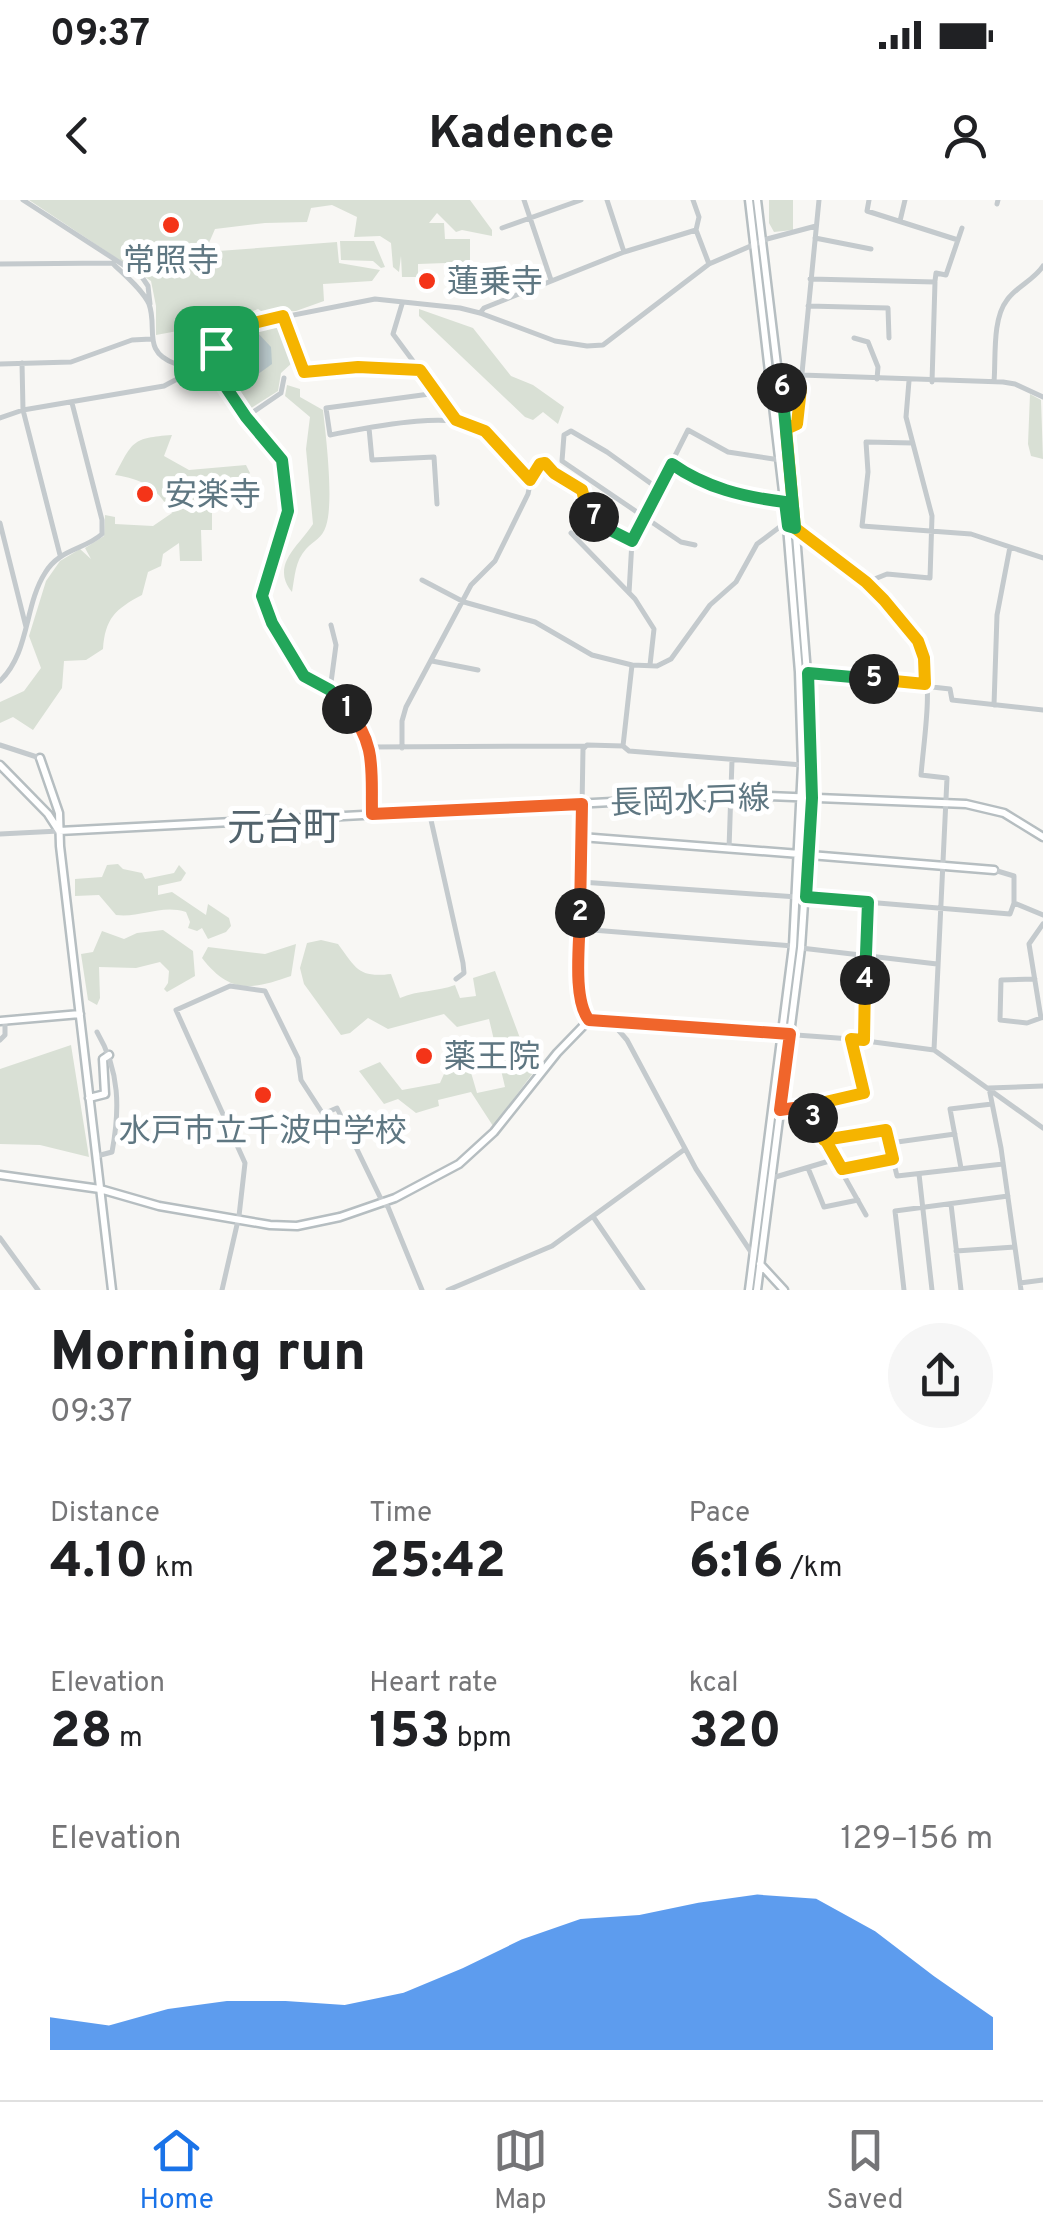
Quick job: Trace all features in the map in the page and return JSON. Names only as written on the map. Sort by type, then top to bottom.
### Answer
[{"type":"main road","points":[[748,1290],[797,947],[802,797],[786,429],[759,243],[749,200]]},
{"type":"main road","points":[[757,200],[780,460],[808,673],[812,798],[810,855],[801,897]]},
{"type":"main road","points":[[40,758],[58,806],[112,1290]]},
{"type":"main road","points":[[0,765],[60,830]]},
{"type":"main road","name":"長岡水戸線","points":[[60,830],[731,795],[945,802],[995,810],[1043,836]]},
{"type":"main road","points":[[581,837],[800,854]]},
{"type":"main road","points":[[810,855],[994,870]]},
{"type":"main road","points":[[2,1021],[80,1014]]},
{"type":"main road","points":[[0,1175],[100,1188],[158,1206],[238,1220],[298,1226],[340,1218],[442,1175],[483,1143],[589,1020]]},
{"type":"main road","points":[[758,1290],[786,1034]]},
{"type":"main road","points":[[89,1098],[106,1094],[104,1059],[109,1055]]},
{"type":"main road","points":[[753,1255],[784,1290]]},
{"type":"street","points":[[22,200],[142,277],[148,286],[151,338],[158,352],[172,363],[205,356]]},
{"type":"street","points":[[524,200],[551,280]]},
{"type":"street","points":[[502,228],[581,200]]},
{"type":"street","points":[[607,200],[624,252]]},
{"type":"street","points":[[693,200],[698,217],[696,230],[709,264]]},
{"type":"street","points":[[786,429],[797,424],[820,200]]},
{"type":"street","points":[[869,200],[867,211],[958,240]]},
{"type":"street","points":[[900,221],[904,200]]},
{"type":"street","points":[[0,418],[24,410],[164,386],[254,323],[375,299],[480,312],[554,342],[603,344],[709,264],[759,243],[816,226]]},
{"type":"street","points":[[932,382],[936,274],[946,275],[962,228]]},
{"type":"street","points":[[480,312],[624,252],[696,230]]},
{"type":"street","points":[[815,238],[871,249]]},
{"type":"street","points":[[0,264],[112,262],[149,306]]},
{"type":"street","points":[[994,382],[1004,303],[1043,266]]},
{"type":"street","points":[[810,279],[935,282]]},
{"type":"street","points":[[402,304],[394,334],[456,420]]},
{"type":"street","points":[[808,306],[888,308],[889,338]]},
{"type":"street","points":[[283,316],[304,372],[358,367],[420,370]]},
{"type":"street","points":[[0,364],[71,362],[132,340],[151,338]]},
{"type":"street","points":[[854,338],[868,342],[878,366],[878,379]]},
{"type":"street","points":[[205,356],[246,417],[282,460],[288,511],[262,596],[264,604],[304,676],[330,690],[358,722],[370,747],[372,814]]},
{"type":"street","points":[[22,363],[24,410],[60,556]]},
{"type":"street","points":[[802,375],[1015,384],[1043,398]]},
{"type":"street","points":[[246,417],[281,393],[284,378]]},
{"type":"street","points":[[866,582],[887,574],[930,578],[934,532],[906,417],[909,381]]},
{"type":"street","points":[[780,388],[801,388]]},
{"type":"street","points":[[437,393],[326,408],[330,435],[456,420],[485,431],[530,480]]},
{"type":"street","points":[[0,681],[11,671],[43,576],[60,556],[100,538],[103,529],[72,403]]},
{"type":"street","points":[[369,428],[372,460],[434,457],[436,504]]},
{"type":"street","points":[[629,593],[632,541],[688,430],[728,452],[780,460]]},
{"type":"street","points":[[660,490],[571,431],[564,435],[562,462],[681,542],[695,545]]},
{"type":"street","points":[[913,443],[866,442],[868,472],[862,526],[971,534],[1043,557]]},
{"type":"street","points":[[402,748],[403,716],[471,586],[496,561],[540,464],[545,463],[582,490],[590,514],[632,541]]},
{"type":"street","points":[[672,464],[693,479],[728,491],[785,502]]},
{"type":"street","points":[[0,523],[27,631]]},
{"type":"street","points":[[422,580],[464,602],[535,622],[592,655],[632,665],[663,664],[671,659],[710,605],[736,582],[757,544],[779,527],[791,528],[866,582],[918,641],[924,658],[925,684],[921,774],[946,778],[934,1050]]},
{"type":"street","points":[[571,533],[629,593],[654,629],[650,665]]},
{"type":"street","points":[[994,705],[998,615],[1010,548]]},
{"type":"street","points":[[330,625],[336,645],[330,690]]},
{"type":"street","points":[[432,660],[478,670]]},
{"type":"street","points":[[623,746],[632,665]]},
{"type":"street","points":[[808,673],[925,684],[950,689],[952,700],[1043,710]]},
{"type":"street","points":[[0,745],[40,758]]},
{"type":"street","points":[[585,746],[580,995],[589,1020],[614,1025],[622,1022],[864,1040],[934,1050],[1043,1128]]},
{"type":"street","points":[[370,747],[623,746],[629,750],[802,765]]},
{"type":"street","points":[[730,849],[732,760]]},
{"type":"street","points":[[429,812],[463,964],[464,974],[456,979]]},
{"type":"street","points":[[0,834],[60,830]]},
{"type":"street","points":[[581,882],[1010,914],[1014,876],[994,870]]},
{"type":"street","points":[[864,1040],[868,902]]},
{"type":"street","points":[[1014,903],[1043,915]]},
{"type":"street","points":[[1035,979],[1001,980],[1000,1020],[1026,1022],[1041,1018],[1030,944],[1043,924]]},
{"type":"street","points":[[580,930],[797,947],[938,964]]},
{"type":"street","points":[[222,1290],[238,1220],[245,1163],[176,1010],[230,986],[265,990],[298,1058],[302,1080],[323,1114],[337,1108],[422,1290]]},
{"type":"street","points":[[0,1040],[5,1035],[2,1021]]},
{"type":"street","points":[[614,1025],[627,1040],[715,1202],[753,1255]]},
{"type":"street","points":[[97,1032],[109,1055],[117,1088],[112,1152],[97,1156]]},
{"type":"street","points":[[780,1110],[864,1093],[851,1039]]},
{"type":"street","points":[[989,1088],[1043,1086]]},
{"type":"street","points":[[989,1088],[1020,1286],[1043,1280]]},
{"type":"street","points":[[961,1169],[950,1109],[992,1104]]},
{"type":"street","points":[[808,1106],[866,1215]]},
{"type":"street","points":[[824,1140],[886,1130],[897,1176],[1003,1164]]},
{"type":"street","points":[[890,1142],[954,1134]]},
{"type":"street","points":[[448,1290],[552,1246],[685,1149]]},
{"type":"street","points":[[772,1178],[836,1159]]},
{"type":"street","points":[[842,1169],[893,1159]]},
{"type":"street","points":[[808,1168],[824,1207],[858,1200]]},
{"type":"street","points":[[920,1174],[932,1290]]},
{"type":"street","points":[[904,1290],[894,1211],[1008,1196]]},
{"type":"street","points":[[951,1203],[961,1290]]},
{"type":"street","points":[[594,1218],[642,1290]]},
{"type":"street","points":[[0,1238],[38,1290]]},
{"type":"street","points":[[956,1251],[1015,1247]]},
{"type":"shaded area","points":[[29,200],[470,200],[492,230],[492,236],[456,232],[437,213],[429,223],[444,223],[445,239],[470,239],[470,279],[447,279],[446,263],[418,264],[418,277],[402,277],[401,256],[399,272],[393,267],[391,243],[380,236],[354,237],[357,217],[332,205],[311,208],[307,222],[215,229],[205,252],[337,242],[339,263],[380,270],[372,281],[323,284],[324,301],[296,311],[264,313],[258,309],[226,322],[156,335],[151,281]]},
{"type":"shaded area","points":[[769,200],[793,200],[793,230],[774,232],[769,223]]},
{"type":"shaded area","points":[[340,241],[374,241],[385,267],[373,261],[341,260]]},
{"type":"shaded area","points":[[419,309],[473,328],[511,376],[533,385],[564,407],[558,424],[543,412],[533,420],[525,417],[419,316]]},
{"type":"shaded area","points":[[279,319],[293,362],[281,373],[278,391],[245,412],[211,354],[254,326]]},
{"type":"shaded area","points":[[256,331],[271,347],[272,364],[239,388],[215,352]]},
{"type":"shaded area","points":[[287,385],[300,389],[300,397],[323,410],[329,486],[326,526],[300,559],[292,592],[286,582],[285,564],[313,524],[306,449],[310,417],[285,396]]},
{"type":"shaded area","points":[[1030,394],[1041,400],[1043,459],[1031,456],[1028,444]]},
{"type":"shaded area","points":[[172,435],[164,456],[189,470],[246,465],[250,473],[237,485],[238,498],[230,484],[218,485],[212,495],[212,530],[201,530],[202,561],[180,561],[179,543],[163,554],[161,566],[148,572],[142,595],[113,616],[103,649],[86,660],[64,661],[62,688],[33,730],[13,717],[0,723],[0,702],[24,691],[41,668],[29,636],[46,581],[60,561],[80,549],[91,559],[85,548],[104,536],[105,515],[115,517],[115,524],[153,526],[172,513],[148,486],[115,475],[135,443]]},
{"type":"shaded area","points":[[118,864],[142,873],[145,879],[174,873],[179,865],[186,873],[181,881],[158,886],[158,895],[172,892],[206,915],[208,904],[229,918],[231,926],[208,939],[202,928],[188,928],[186,912],[116,915],[99,895],[75,896],[75,879],[102,877],[107,865]]},
{"type":"shaded area","points":[[163,930],[193,951],[195,976],[167,992],[164,989],[169,971],[160,962],[136,968],[99,967],[100,998],[97,1005],[88,1000],[81,954],[93,952],[102,931],[124,939]]},
{"type":"shaded area","points":[[321,940],[338,944],[364,973],[391,974],[400,998],[455,985],[460,998],[476,996],[473,978],[495,971],[533,1073],[493,1126],[471,1092],[438,1100],[439,1106],[416,1113],[398,1099],[384,1104],[359,1071],[380,1062],[402,1090],[440,1083],[448,1065],[467,1059],[477,1093],[505,1087],[489,1019],[457,1027],[444,1014],[388,1029],[368,1018],[350,1033],[341,1035],[304,984],[300,968],[307,943]]},
{"type":"shaded area","points":[[296,944],[291,976],[253,986],[222,978],[202,958],[208,947],[265,954]]},
{"type":"shaded area","points":[[71,1045],[89,1157],[40,1145],[0,1144],[0,1069]]},
{"type":"place","name":"常照寺","points":[[171,225]]},
{"type":"place","name":"蓮乗寺","points":[[427,281]]},
{"type":"place","name":"安楽寺","points":[[145,494]]},
{"type":"place","name":"薬王院","points":[[424,1056]]},
{"type":"place","name":"水戸市立千波中学校","points":[[263,1095]]},
{"type":"district","name":"元台町","points":[[284,827]]},
{"type":"route","points":[[216,348],[205,356],[246,417],[282,460],[288,511],[274,546],[262,596],[264,604],[304,676],[330,690],[366,734],[370,747],[372,814],[582,804],[579,980],[586,1018],[614,1025],[622,1022],[790,1034],[780,1110],[808,1106],[816,1126],[842,1169],[893,1159],[886,1130],[824,1140],[816,1126],[808,1106],[864,1093],[851,1039],[864,1040],[868,902],[806,897],[812,798],[808,673],[925,684],[924,658],[918,641],[874,588],[795,528],[793,497],[786,429],[797,424],[801,388],[780,388],[795,528],[788,526],[785,502],[728,491],[693,479],[672,464],[632,541],[590,514],[582,490],[545,463],[540,464],[530,480],[485,431],[456,420],[420,370],[358,367],[308,374],[300,368],[283,316],[260,320],[216,348]]}]
